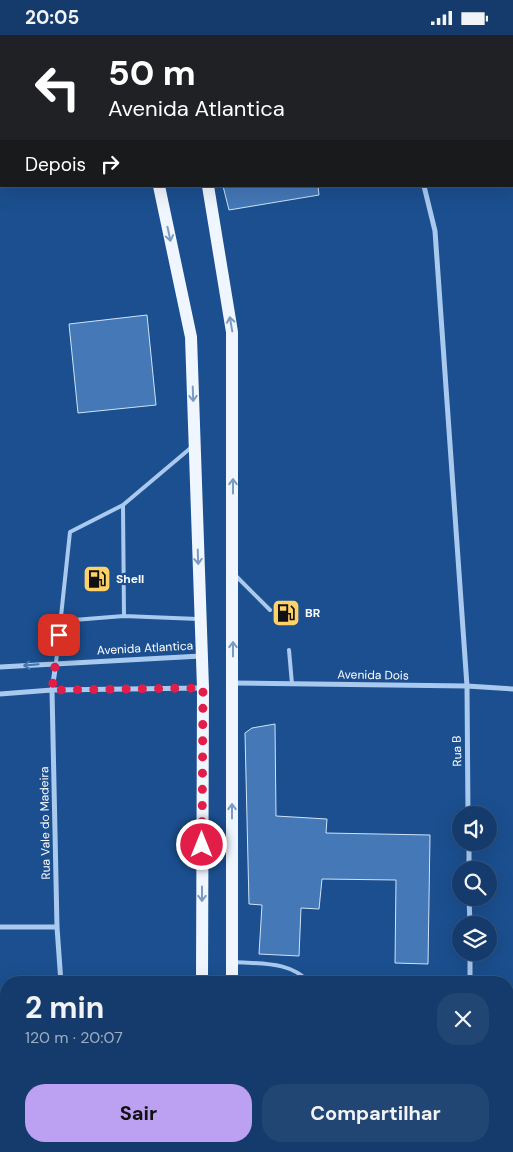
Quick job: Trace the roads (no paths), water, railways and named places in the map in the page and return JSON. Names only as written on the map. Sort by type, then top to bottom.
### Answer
[{"type":"main road","points":[[159,187],[191,337],[203,688],[202,976]]},
{"type":"main road","points":[[208,187],[232,333],[232,976]]},
{"type":"street","name":"Rua B","points":[[424,187],[435,231],[467,686],[468,806]]},
{"type":"street","name":"Avenida Atlantica","points":[[0,667],[202,656]]},
{"type":"street","name":"Rua Vale do Madeira","points":[[56,663],[52,690],[60,976]]},
{"type":"street","name":"Avenida Dois","points":[[232,683],[467,686],[513,689]]},
{"type":"street","points":[[0,694],[52,690],[203,688]]},
{"type":"street","points":[[0,927],[57,927]]},
{"type":"street","points":[[470,961],[470,976]]},
{"type":"lane","points":[[56,663],[70,532],[123,505],[194,445]]},
{"type":"lane","points":[[123,505],[124,616]]},
{"type":"lane","points":[[232,572],[270,610]]},
{"type":"lane","points":[[60,621],[124,616],[201,619]]},
{"type":"lane","points":[[289,650],[292,684]]},
{"type":"lane","points":[[232,962],[284,965],[304,976]]},
{"type":"place","name":"Shell","points":[[97,579]]},
{"type":"place","name":"BR","points":[[286,613]]}]
